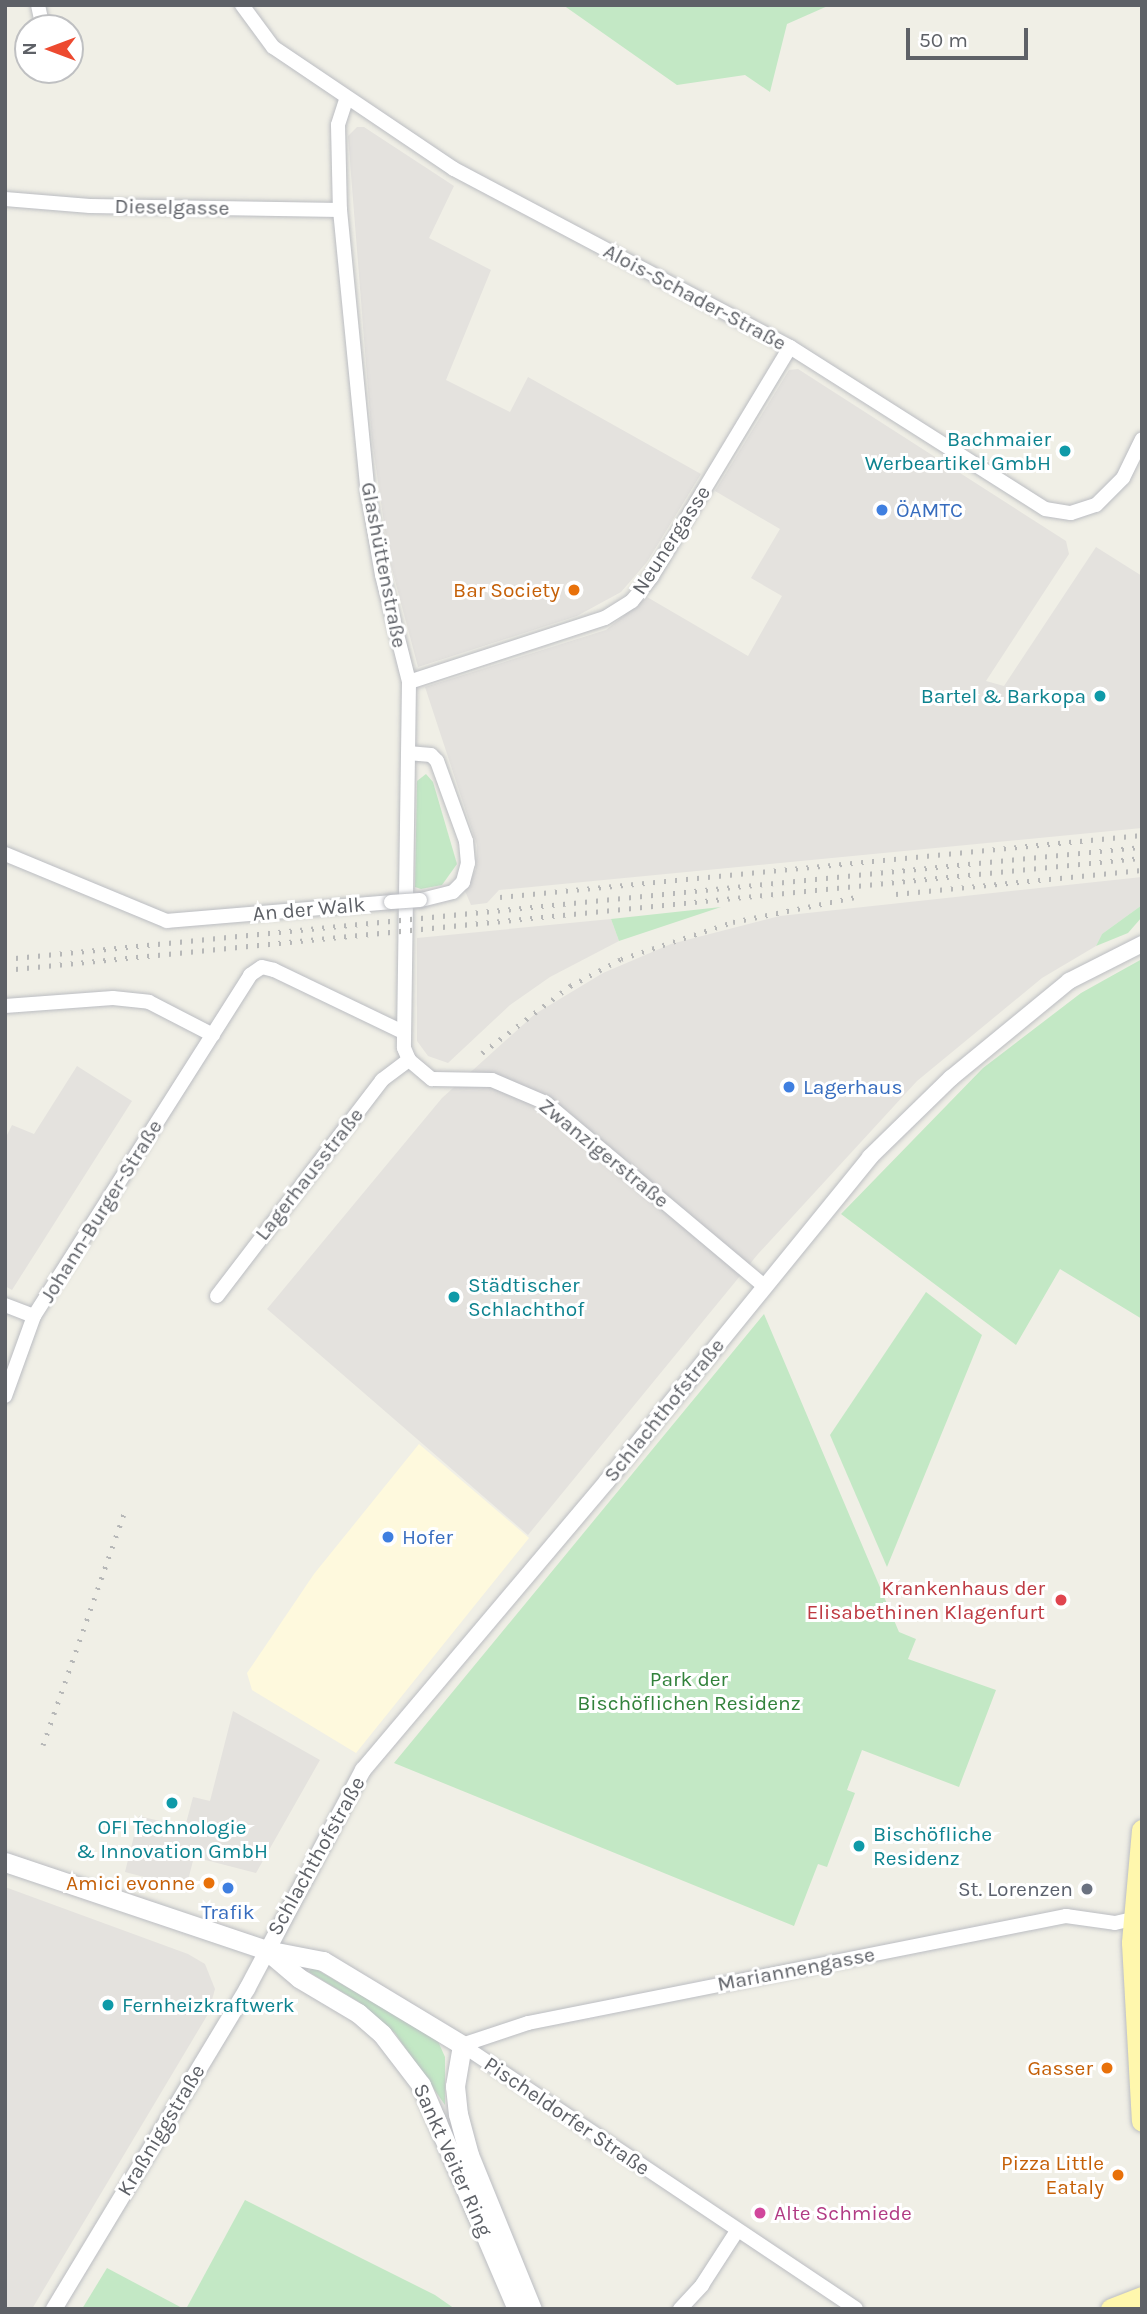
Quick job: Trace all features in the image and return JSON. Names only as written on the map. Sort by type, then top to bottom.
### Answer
[{"type":"main road","points":[[1142,1830],[1137,1918],[1142,2122]]},
{"type":"main road","name":"Pischeldorfer Straße","points":[[5,1862],[266,1950],[323,1961],[462,2045]]},
{"type":"main road","name":"Pischeldorfer Straße","points":[[266,1950],[299,1978]]},
{"type":"main road","name":"Sankt Veiter Ring","points":[[299,1978],[358,2012],[382,2034],[421,2085],[517,2309]]},
{"type":"main road","name":"Sankt Veiter Ring","points":[[462,2045],[455,2086],[458,2114],[469,2155],[532,2309]]},
{"type":"main road","points":[[1111,2309],[1142,2297]]},
{"type":"street","name":"Alois-Schader-Straße","points":[[242,5],[273,47],[346,100],[454,169],[790,347],[1045,509],[1071,513],[1096,505],[1122,478],[1142,439]]},
{"type":"street","name":"Glashüttenstraße","points":[[346,100],[338,125],[340,211],[368,494],[382,575],[409,682],[403,1032]]},
{"type":"street","name":"Dieselgasse","points":[[5,199],[90,206],[340,211]]},
{"type":"street","name":"Neunergasse","points":[[409,682],[605,618],[632,601],[652,576],[790,347]]},
{"type":"street","name":"An der Walk","points":[[5,854],[167,920],[420,900],[453,892],[463,882],[468,863],[466,841],[437,761],[431,755],[408,753]]},
{"type":"street","name":"Schlachthofstraße","points":[[266,1950],[363,1770],[607,1481],[870,1157],[951,1078],[1069,981],[1142,944]]},
{"type":"street","points":[[5,1006],[113,998],[149,1002],[213,1035],[250,975],[262,967],[403,1032],[409,1060]]},
{"type":"street","name":"Johann-Burger-Straße","points":[[5,1396],[34,1316],[213,1035]]},
{"type":"street","name":"Zwanzigerstraße","points":[[409,1060],[432,1079],[492,1080],[546,1103],[764,1286]]},
{"type":"street","name":"Lagerhausstraße","points":[[217,1296],[382,1080],[409,1060]]},
{"type":"street","points":[[5,1305],[34,1316]]},
{"type":"street","name":"Mariannengasse","points":[[462,2045],[528,2023],[1066,1916],[1115,1923],[1137,1918]]},
{"type":"street","name":"Kraßniggstraße","points":[[54,2309],[247,1989],[266,1950]]},
{"type":"street","name":"Pischeldorfer Straße","points":[[462,2045],[856,2309]]},
{"type":"street","points":[[680,2309],[702,2286],[737,2231]]},
{"type":"shaded area","points":[[357,127],[364,127],[454,186],[429,238],[491,270],[446,380],[510,412],[528,377],[701,474],[647,562],[621,592],[577,616],[418,667],[389,558],[372,440],[348,136]]},
{"type":"shaded area","points":[[798,369],[1066,541],[1069,554],[986,681],[1004,686],[1096,547],[1142,576],[1142,828],[499,890],[487,903],[471,905],[465,891],[476,869],[477,845],[425,687],[606,630],[647,597],[748,656],[782,596],[751,578],[780,529],[715,491],[789,370]]},
{"type":"shaded area","points":[[1142,877],[1142,905],[1102,934],[1096,946],[1042,978],[917,1081],[758,1254],[528,1535],[267,1309],[442,1098],[535,1014],[603,973],[671,944],[780,916]]},
{"type":"shaded area","points":[[611,919],[619,941],[550,977],[510,1005],[448,1063],[428,1056],[417,1041],[417,938]]},
{"type":"shaded area","points":[[77,1066],[132,1101],[12,1290],[5,1286],[5,1139],[12,1125],[34,1134]]},
{"type":"shaded area","points":[[419,1444],[529,1538],[356,1753],[252,1690],[247,1673],[314,1574]]},
{"type":"shaded area","points":[[233,1711],[320,1760],[256,1873],[194,1857],[186,1888],[125,1872],[139,1816],[185,1827],[193,1797],[210,1801]]},
{"type":"shaded area","points":[[5,1887],[188,1954],[205,1964],[215,1989],[208,2014],[32,2309],[5,2309]]},
{"type":"green space","points":[[563,5],[830,5],[787,24],[770,92],[745,75],[677,85]]},
{"type":"green space","points":[[426,774],[433,782],[457,864],[442,885],[421,889],[415,887],[417,781]]},
{"type":"green space","points":[[1142,905],[1142,917],[1128,933],[1096,946],[1102,934]]},
{"type":"green space","points":[[721,907],[619,941],[611,919]]},
{"type":"green space","points":[[1142,959],[1142,1319],[1060,1269],[1016,1345],[841,1214],[983,1068],[1081,993]]},
{"type":"green space","points":[[926,1292],[982,1335],[887,1567],[830,1435]]},
{"type":"green space","name":"Park der Bischöflichen Residenz","points":[[764,1314],[899,1632],[916,1639],[908,1659],[996,1690],[959,1787],[862,1750],[847,1790],[855,1793],[827,1867],[818,1864],[794,1926],[394,1763]]},
{"type":"green space","points":[[312,1967],[437,2039],[445,2057],[445,2105],[395,2033],[359,2002],[309,1972]]},
{"type":"green space","points":[[245,2200],[435,2295],[455,2309],[186,2309]]},
{"type":"green space","points":[[107,2268],[184,2309],[82,2309]]},
{"type":"railway","points":[[500,897],[1142,835]]},
{"type":"railway","points":[[5,959],[1142,847]]},
{"type":"railway","points":[[5,970],[1142,858]]},
{"type":"railway","points":[[896,894],[1142,870]]},
{"type":"railway","points":[[482,1053],[570,986],[621,959],[733,922],[861,896]]},
{"type":"railway","points":[[43,1745],[124,1514]]},
{"type":"place","name":"Bachmaier Werbeartikel GmbH","points":[[1065,451]]},
{"type":"place","name":"ÖAMTC","points":[[882,510]]},
{"type":"place","name":"Bar Society","points":[[574,590]]},
{"type":"place","name":"Bartel & Barkopa","points":[[1100,696]]},
{"type":"place","name":"Lagerhaus","points":[[789,1087]]},
{"type":"place","name":"Städtischer Schlachthof","points":[[454,1297]]},
{"type":"place","name":"Hofer","points":[[388,1537]]},
{"type":"place","name":"Krankenhaus der Elisabethinen Klagenfurt","points":[[1061,1600]]},
{"type":"place","name":"OFI Technologie & Innovation GmbH","points":[[172,1803]]},
{"type":"place","name":"Bischöfliche Residenz","points":[[859,1846]]},
{"type":"place","name":"Amici evonne","points":[[209,1883]]},
{"type":"place","name":"Trafik","points":[[228,1888]]},
{"type":"place","name":"St. Lorenzen","points":[[1087,1889]]},
{"type":"place","name":"Fernheizkraftwerk","points":[[108,2005]]},
{"type":"place","name":"Gasser","points":[[1107,2068]]},
{"type":"place","name":"Pizza Little Eataly","points":[[1118,2175]]},
{"type":"place","name":"Alte Schmiede","points":[[760,2213]]}]
